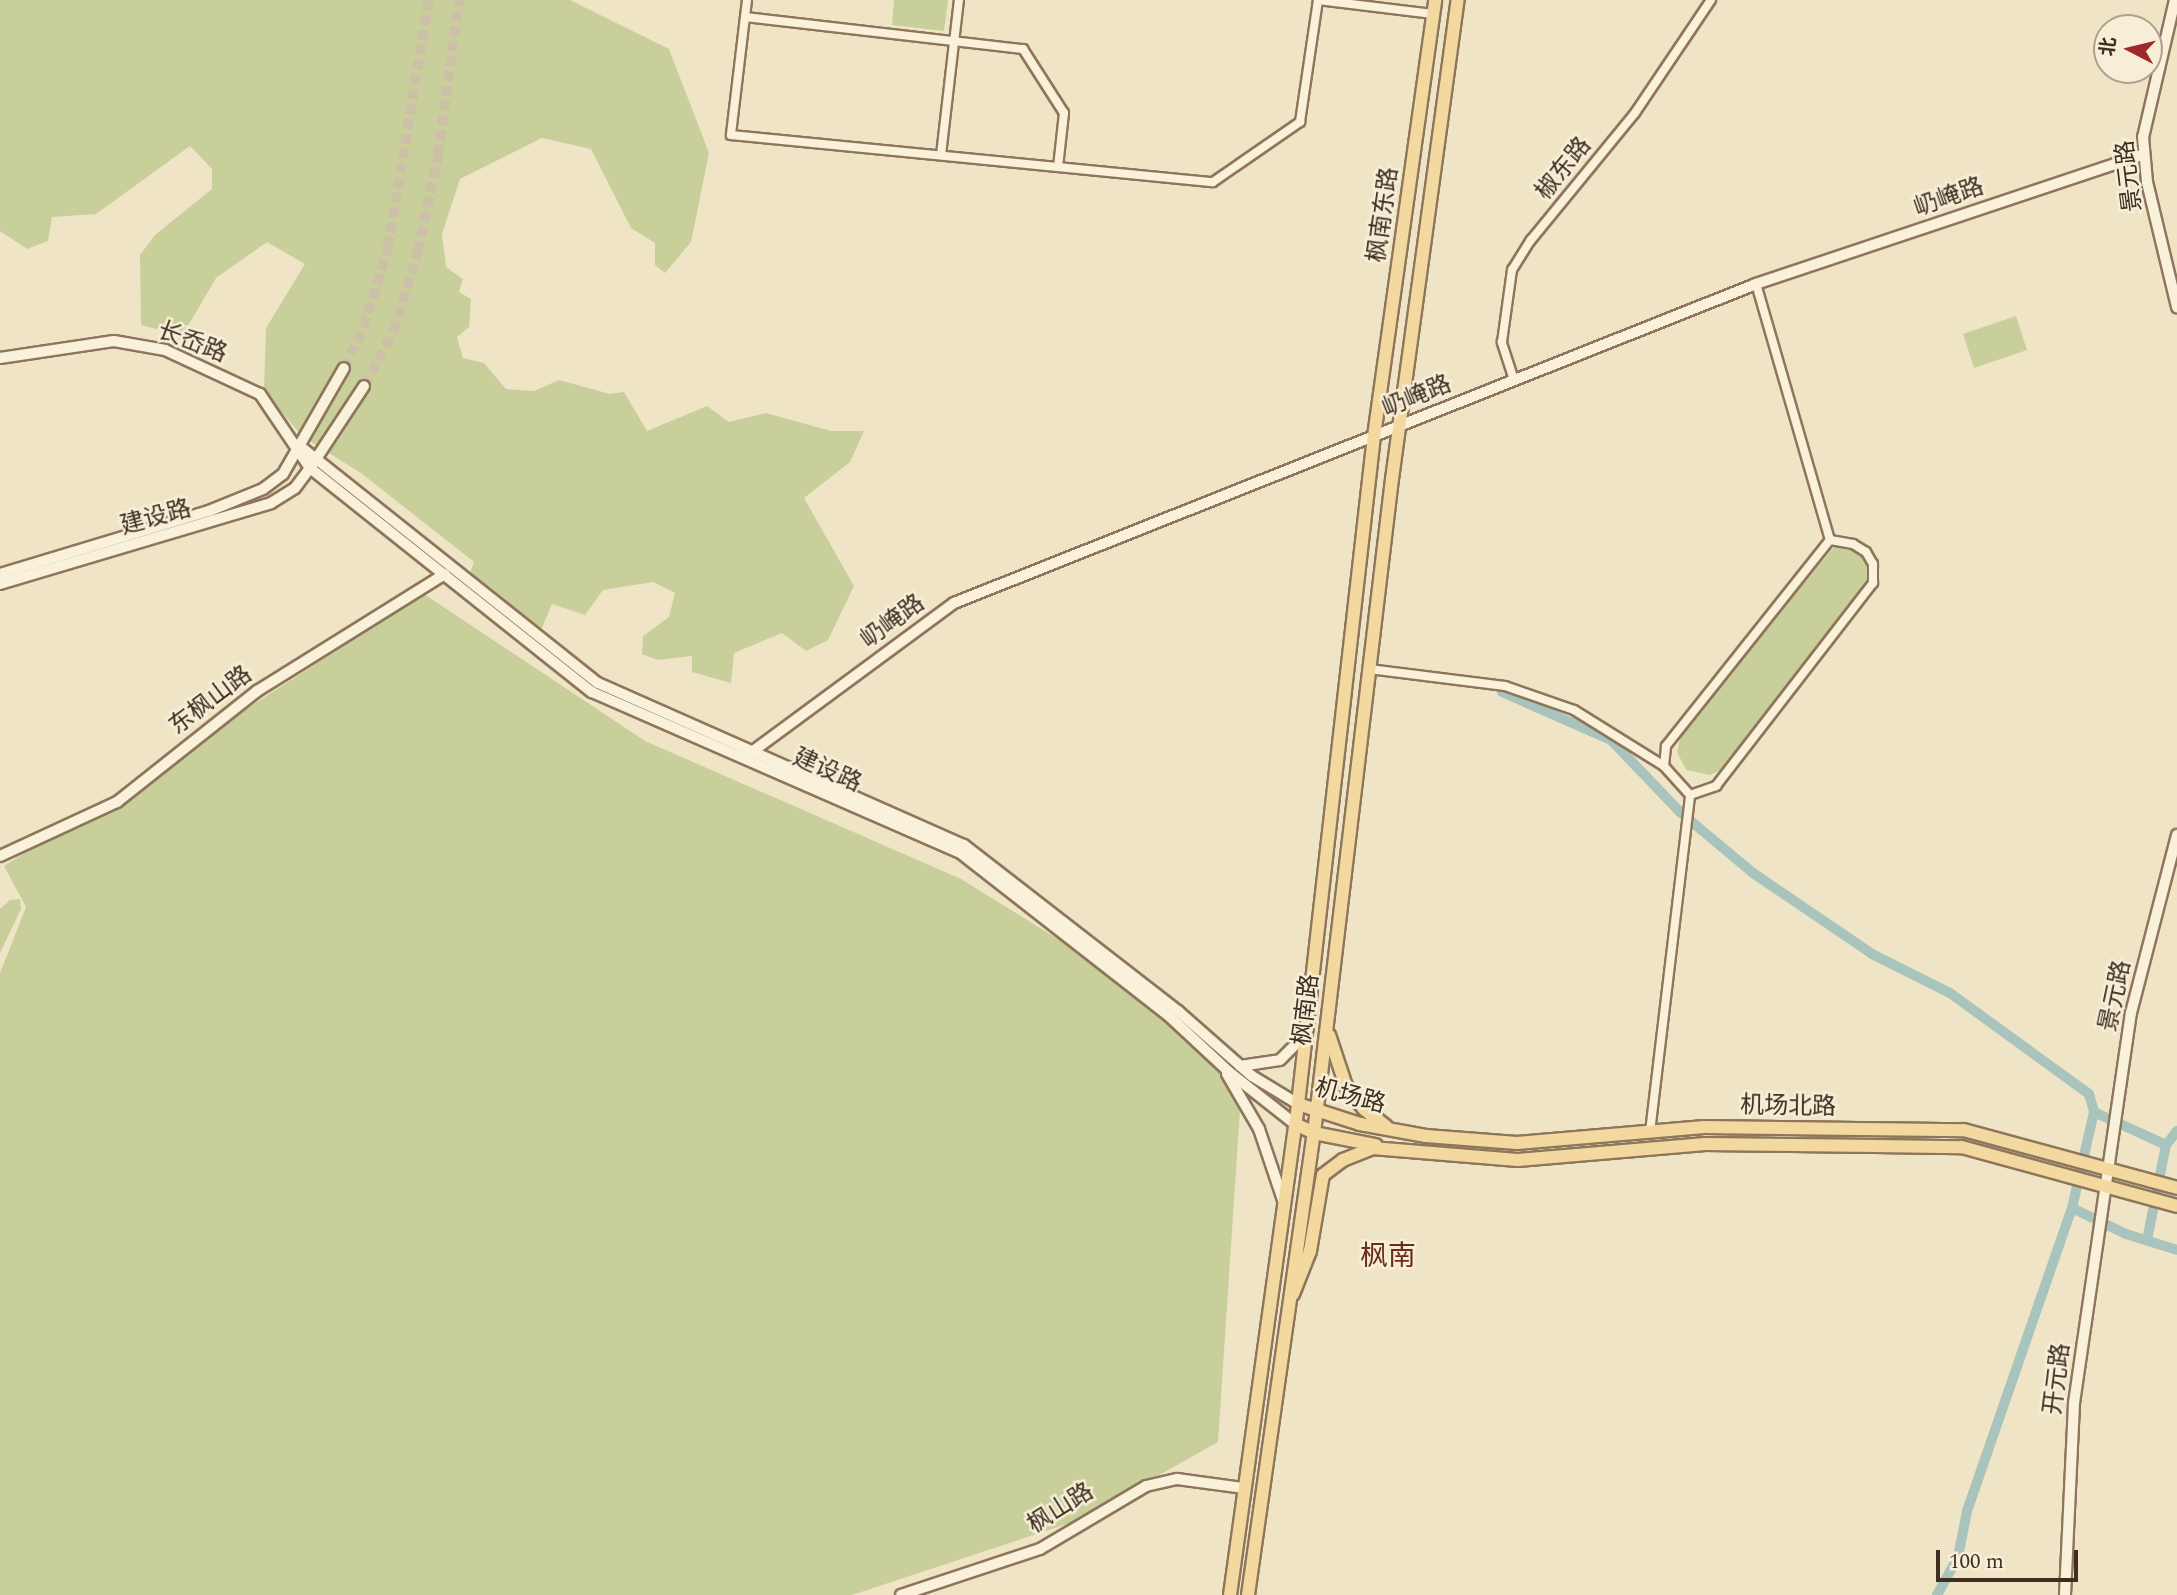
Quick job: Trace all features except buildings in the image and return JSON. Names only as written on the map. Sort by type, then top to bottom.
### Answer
[{"type":"main road","name":"枫南东路","points":[[1374,436],[1435,0]]},
{"type":"main road","name":"枫南路","points":[[1248,1595],[1314,1133],[1399,428],[1458,0]]},
{"type":"main road","name":"景元路","points":[[2175,0],[2143,137],[2144,154],[2177,307]]},
{"type":"main road","name":"屷崦路","points":[[750,754],[954,603],[1756,284],[2144,154]]},
{"type":"main road","name":"长岙路","points":[[0,359],[114,341],[165,350],[260,394],[299,446]]},
{"type":"main road","name":"建设路","points":[[0,574],[209,510],[263,489],[283,474],[344,368]]},
{"type":"main road","name":"建设路","points":[[0,584],[271,503],[295,488],[364,386]]},
{"type":"main road","name":"枫南路","points":[[1230,1595],[1298,1104],[1374,436]]},
{"type":"main road","name":"建设路","points":[[299,446],[314,463],[445,574],[592,692],[750,754],[964,845],[1178,1011],[1240,1066],[1298,1104]]},
{"type":"main road","name":"建设路","points":[[314,463],[598,683],[959,852],[1169,1016],[1222,1066],[1295,1124],[1314,1133]]},
{"type":"main road","name":"东枫山路","points":[[0,856],[117,802],[257,691],[445,574]]},
{"type":"main road","name":"景元路","points":[[2108,1168],[2131,1013],[2177,835]]},
{"type":"main road","points":[[1326,1025],[1346,1086],[1364,1109],[1392,1130]]},
{"type":"main road","points":[[1240,1066],[1280,1060],[1306,1032]]},
{"type":"main road","points":[[1222,1066],[1259,1129],[1284,1203]]},
{"type":"main road","name":"机场路","points":[[1298,1104],[1316,1112],[1392,1130]]},
{"type":"main road","name":"机场北路","points":[[1392,1130],[1517,1143],[1704,1127],[1964,1130],[2177,1188]]},
{"type":"main road","name":"机场路","points":[[1314,1133],[1397,1150]]},
{"type":"main road","name":"机场北路","points":[[1397,1150],[1518,1160],[1705,1144],[1962,1147],[2177,1206]]},
{"type":"main road","points":[[1288,1304],[1310,1251],[1323,1175],[1361,1151],[1397,1150]]},
{"type":"main road","name":"开元路","points":[[2065,1595],[2074,1403],[2108,1168]]},
{"type":"main road","name":"枫山路","points":[[901,1595],[1040,1549],[1146,1486],[1177,1479],[1244,1488]]},
{"type":"street","points":[[747,0],[731,135],[1213,182],[1300,122],[1318,0],[1433,14]]},
{"type":"street","points":[[941,155],[959,0]]},
{"type":"street","name":"椒东路","points":[[1514,380],[1502,342],[1513,270],[1531,240],[1635,113],[1711,0]]},
{"type":"street","points":[[745,17],[1023,49],[1064,113],[1058,167]]},
{"type":"street","points":[[1756,284],[1830,540]]},
{"type":"street","points":[[1664,766],[1666,746],[1830,540]]},
{"type":"street","points":[[1690,795],[1716,786],[1873,583],[1873,564],[1866,552],[1830,540]]},
{"type":"street","points":[[1369,669],[1505,686],[1574,710],[1664,766],[1690,795],[1650,1132]]},
{"type":"green space","points":[[0,0],[570,0],[669,49],[709,153],[691,242],[665,273],[655,265],[655,243],[631,228],[591,149],[542,138],[460,179],[442,234],[446,267],[463,279],[459,292],[471,299],[469,327],[457,337],[463,358],[484,363],[506,389],[534,391],[559,380],[610,394],[624,392],[647,431],[707,406],[729,422],[766,413],[831,431],[864,431],[850,462],[804,498],[854,586],[828,640],[806,651],[782,633],[734,653],[731,683],[692,672],[692,656],[658,660],[642,654],[643,636],[669,617],[675,593],[653,582],[603,590],[585,615],[552,604],[541,630],[470,573],[474,562],[361,473],[303,437],[264,392],[266,328],[305,264],[267,242],[216,278],[182,336],[141,325],[140,255],[155,235],[212,189],[212,169],[190,146],[96,214],[52,217],[48,241],[27,249],[0,231]]},
{"type":"green space","points":[[894,0],[948,0],[944,31],[892,25]]},
{"type":"green space","points":[[2016,316],[2027,350],[1974,368],[1963,334]]},
{"type":"green space","points":[[1846,539],[1869,546],[1880,567],[1876,579],[1719,771],[1710,775],[1686,770],[1677,752],[1682,731],[1835,546]]},
{"type":"green space","points":[[424,594],[645,741],[961,879],[1140,990],[1241,1095],[1218,1442],[1079,1520],[852,1595],[0,1595],[0,973],[26,907],[4,866]]},
{"type":"green space","points":[[20,899],[21,909],[0,953],[0,909],[10,900]]},
{"type":"waterway","points":[[1502,692],[1611,740],[1680,812],[1753,873],[1872,954],[1950,993],[2089,1094],[2094,1112],[2072,1208],[2126,1234],[2177,1250]]},
{"type":"waterway","points":[[2094,1112],[2166,1145]]},
{"type":"waterway","points":[[2147,1240],[2166,1145],[2177,1131]]},
{"type":"waterway","points":[[1937,1595],[1958,1557],[1967,1511],[2072,1208]]},
{"type":"tunnel","points":[[344,368],[364,327],[388,247],[429,0]]},
{"type":"tunnel","points":[[364,386],[394,331],[418,251],[438,155],[459,0]]},
{"type":"district","name":"枫南","points":[[1388,1257]]}]
